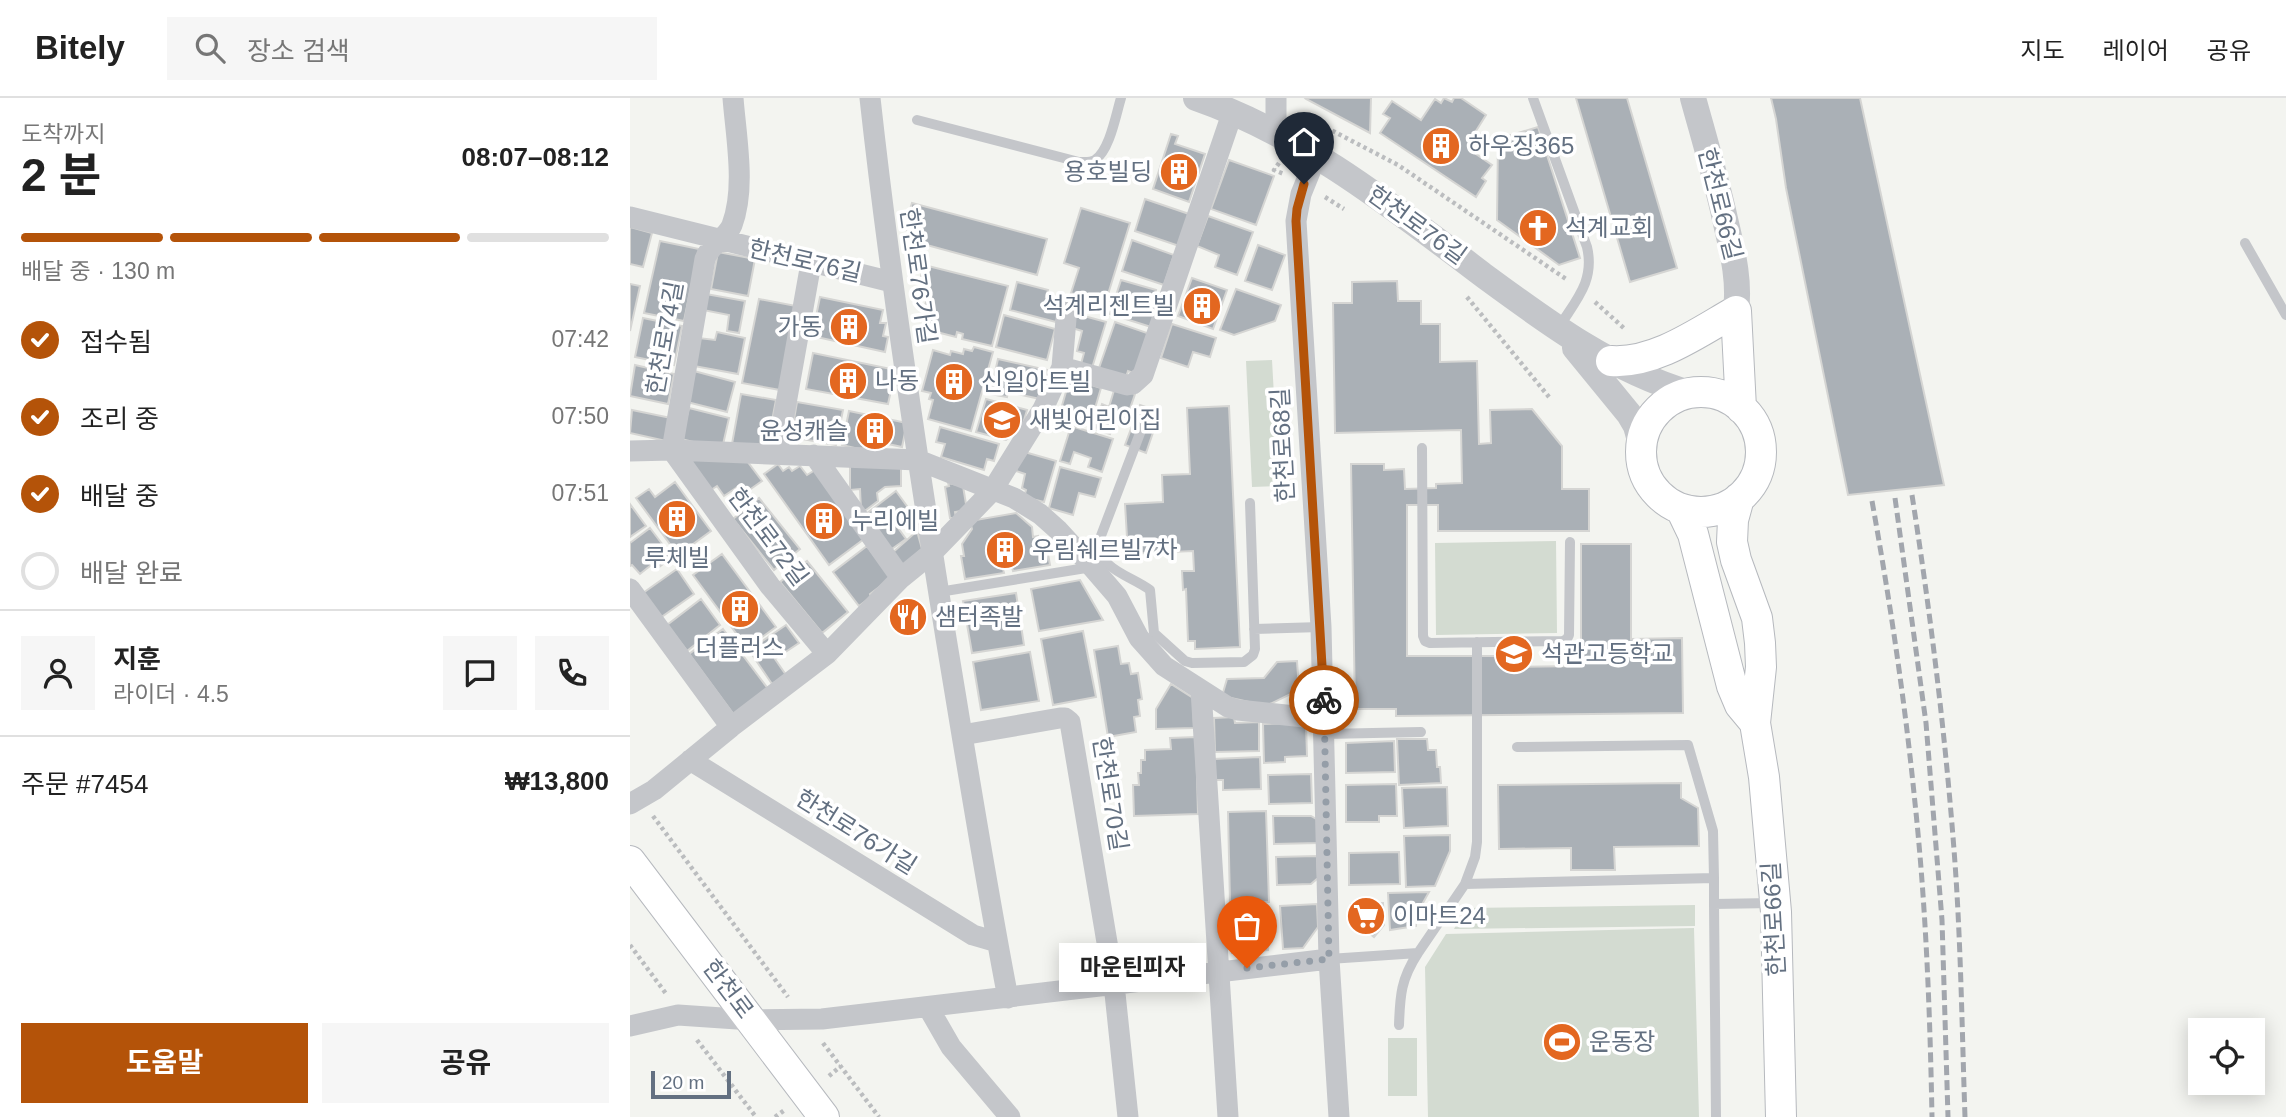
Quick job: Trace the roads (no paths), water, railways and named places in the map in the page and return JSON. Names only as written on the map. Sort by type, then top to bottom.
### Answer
[{"type":"main road","points":[[1611,360],[1629,362],[1659,352],[1736,311]]},
{"type":"main road","points":[[1692,393],[1714,378],[1722,365],[1736,311]]},
{"type":"main road","points":[[1736,311],[1741,408]]},
{"type":"main road","points":[[1709,392],[1728,399],[1741,408],[1756,427],[1761,446],[1759,467],[1751,485],[1739,498],[1720,509],[1701,512],[1681,509],[1664,500],[1650,485],[1642,467],[1641,444],[1645,429],[1655,412],[1670,400],[1692,393],[1709,392]]},
{"type":"main road","points":[[1739,498],[1731,536],[1736,560],[1759,628],[1761,667],[1755,723]]},
{"type":"main road","points":[[1681,509],[1693,534],[1736,697],[1755,723]]},
{"type":"main road","name":"한천로66길","points":[[1755,723],[1764,778],[1775,903],[1782,1117]]},
{"type":"main road","name":"한천로","points":[[630,861],[824,1117]]},
{"type":"street","name":"한천로76길","points":[[719,240],[731,228],[739,195],[733,98]]},
{"type":"street","name":"한천로76가길","points":[[870,98],[892,282],[918,460],[1008,998]]},
{"type":"street","name":"한천로76길","points":[[1196,98],[1233,111],[1276,133],[1365,187],[1557,330]]},
{"type":"street","points":[[1276,98],[1276,133]]},
{"type":"street","name":"한천로66길","points":[[1693,98],[1735,263],[1738,283],[1736,311]]},
{"type":"street","points":[[1062,367],[1127,385],[1133,384],[1143,375],[1233,111]]},
{"type":"street","name":"한천로68길","points":[[1315,157],[1301,194],[1296,221],[1321,627],[1329,959],[1339,1117]]},
{"type":"street","name":"한천로76길","points":[[630,218],[892,282]]},
{"type":"street","name":"한천로74길","points":[[672,450],[705,259],[708,251],[719,240]]},
{"type":"street","points":[[777,454],[811,262]]},
{"type":"street","points":[[635,802],[827,654],[992,491],[1048,400],[1062,367],[1068,307]]},
{"type":"street","points":[[1557,330],[1642,376],[1692,393]]},
{"type":"street","points":[[1557,330],[1587,361],[1629,414],[1641,444]]},
{"type":"street","points":[[630,451],[672,450],[918,460],[1014,498],[1040,514],[1058,530],[1117,596],[1139,638],[1164,666],[1228,707],[1325,726]]},
{"type":"street","name":"한천로72길","points":[[672,450],[770,586],[827,654]]},
{"type":"street","points":[[814,455],[901,578]]},
{"type":"street","points":[[630,589],[731,727]]},
{"type":"street","points":[[1201,690],[1228,1117]]},
{"type":"street","name":"한천로70길","points":[[962,735],[1060,718],[1070,722],[1114,984],[1128,1117]]},
{"type":"street","name":"한천로76가길","points":[[690,761],[973,935],[997,942]]},
{"type":"street","points":[[630,1026],[678,1015],[752,1020],[805,1019],[1008,998],[1329,959]]},
{"type":"street","points":[[928,1007],[951,1047],[1010,1117]]},
{"type":"lane","points":[[917,120],[1079,162],[1088,162],[1096,159],[1107,143],[1121,98]]},
{"type":"lane","points":[[1533,98],[1587,247],[1590,264],[1586,284],[1557,330]]},
{"type":"lane","points":[[2245,243],[2286,315]]},
{"type":"lane","points":[[1145,420],[1100,541],[1101,556],[1112,568],[1150,590],[1154,633],[1185,661],[1200,664],[1244,662],[1253,655],[1255,649],[1250,503]]},
{"type":"lane","points":[[1422,448],[1423,638],[1430,643],[1567,639],[1570,542]]},
{"type":"lane","points":[[939,592],[1092,567]]},
{"type":"lane","points":[[1254,628],[1321,627]]},
{"type":"lane","points":[[1399,1025],[1402,985],[1408,968],[1465,884],[1477,842],[1478,642]]},
{"type":"lane","points":[[1325,726],[1420,732]]},
{"type":"lane","points":[[1517,747],[1688,745],[1713,831],[1716,1117]]},
{"type":"lane","points":[[1465,884],[1714,878]]},
{"type":"lane","points":[[1714,904],[1775,903]]},
{"type":"lane","points":[[1329,959],[1418,953]]},
{"type":"railway","points":[[1912,495],[1937,679],[1955,863],[1965,1117]]},
{"type":"railway","points":[[1895,498],[1926,723],[1942,920],[1948,1117]]},
{"type":"railway","points":[[1872,501],[1902,689],[1919,842],[1927,960],[1932,1117]]},
{"type":"place","name":"하우징365","points":[[1441,146]]},
{"type":"place","name":"용호빌딩","points":[[1179,172]]},
{"type":"place","name":"석계교회","points":[[1538,228]]},
{"type":"place","name":"석계리젠트빌","points":[[1202,306]]},
{"type":"place","name":"가동","points":[[849,327]]},
{"type":"place","name":"나동","points":[[848,381]]},
{"type":"place","name":"신일아트빌","points":[[954,382]]},
{"type":"place","name":"새빛어린이집","points":[[1002,420]]},
{"type":"place","name":"윤성캐슬","points":[[875,431]]},
{"type":"place","name":"루체빌","points":[[677,519]]},
{"type":"place","name":"누리에빌","points":[[824,521]]},
{"type":"place","name":"우림쉐르빌7차","points":[[1005,550]]},
{"type":"place","name":"더플러스","points":[[740,609]]},
{"type":"place","name":"샘터족발","points":[[908,617]]},
{"type":"place","name":"석관고등학교","points":[[1514,654]]},
{"type":"place","name":"이마트24","points":[[1366,916]]},
{"type":"place","name":"마운틴피자","points":[[1247,968]]},
{"type":"place","name":"운동장","points":[[1562,1042]]}]
